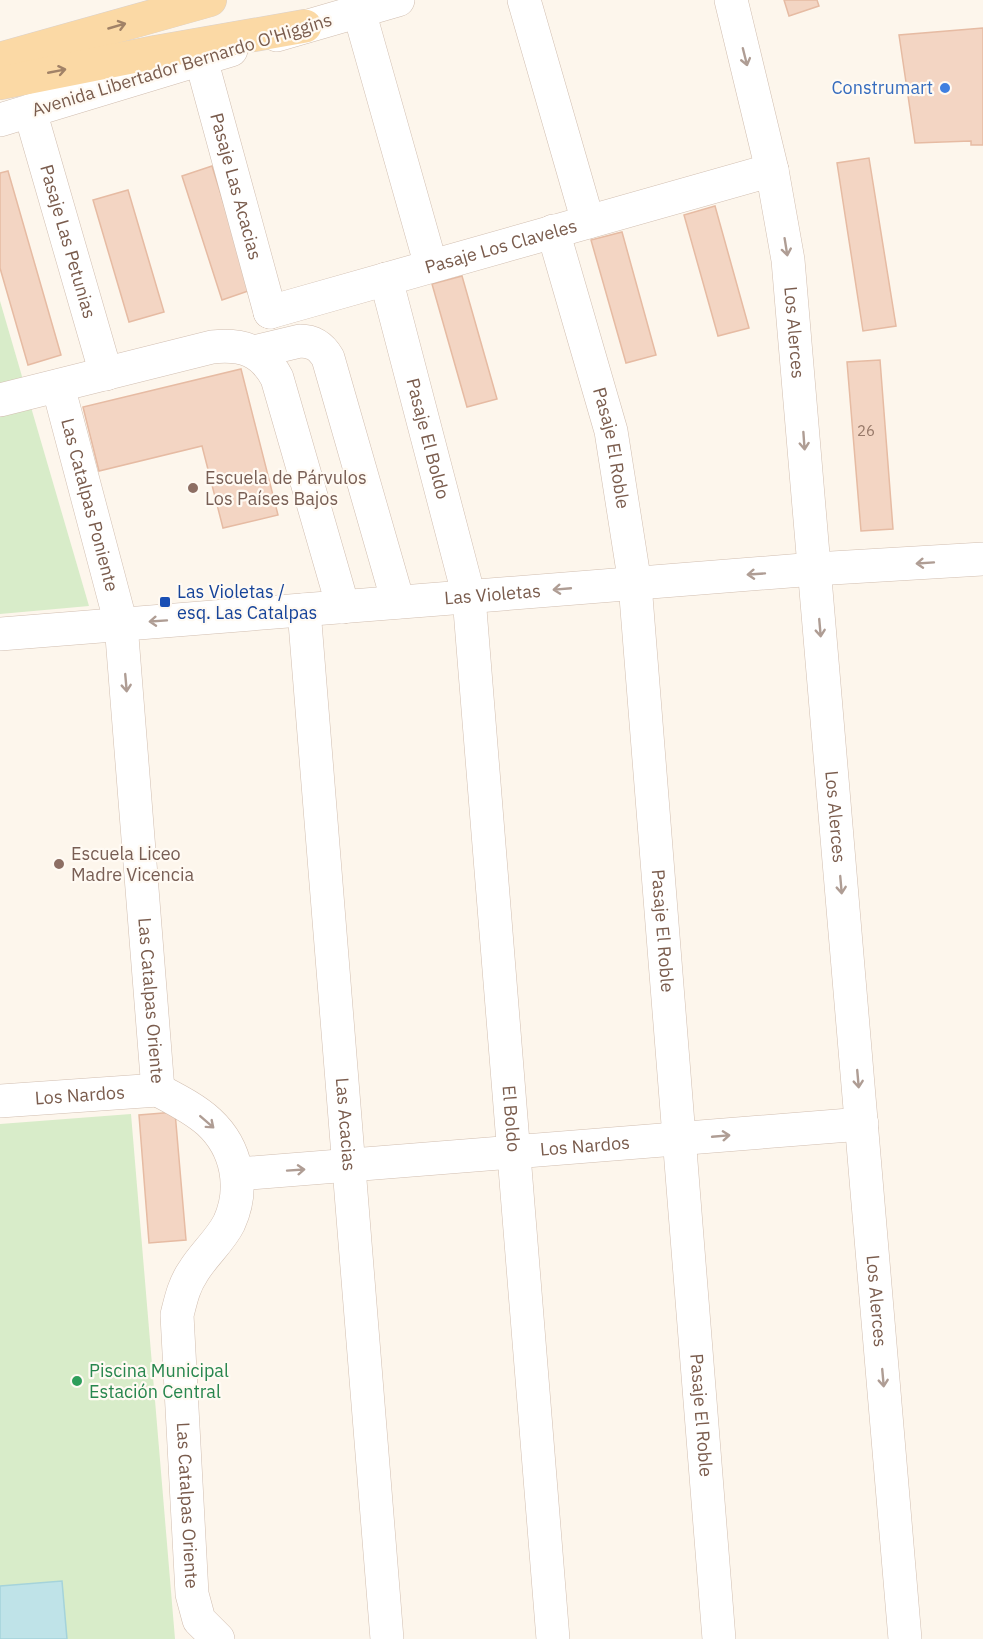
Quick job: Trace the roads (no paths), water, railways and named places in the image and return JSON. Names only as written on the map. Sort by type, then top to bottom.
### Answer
[{"type":"main road","points":[[0,59],[210,0]]},
{"type":"main road","points":[[0,83],[304,26]]},
{"type":"street","name":"Avenida Libertador Bernardo O'Higgins","points":[[15,116],[304,26],[398,0]]},
{"type":"street","points":[[524,0],[588,222]]},
{"type":"street","name":"Los Alerces","points":[[731,0],[772,170],[788,260],[905,1639]]},
{"type":"street","points":[[359,11],[431,266]]},
{"type":"street","name":"Pasaje Las Acacias","points":[[201,59],[270,312]]},
{"type":"street","name":"Pasaje Las Petunias","points":[[15,116],[106,374]]},
{"type":"street","name":"Pasaje Los Claveles","points":[[270,312],[772,170]]},
{"type":"street","name":"Pasaje El Roble","points":[[553,231],[611,431],[634,584],[719,1639]]},
{"type":"street","name":"Pasaje El Boldo","points":[[386,279],[469,597]]},
{"type":"street","points":[[254,352],[270,312]]},
{"type":"street","points":[[0,400],[212,347],[228,346],[254,352],[307,340],[323,349],[328,357],[398,602]]},
{"type":"street","points":[[254,352],[270,366],[277,378],[343,607]]},
{"type":"street","name":"Las Catalpas Poniente","points":[[58,386],[121,624]]},
{"type":"street","name":"Las Violetas","points":[[0,634],[815,569],[983,559]]},
{"type":"street","name":"El Boldo","points":[[469,597],[553,1639]]},
{"type":"street","name":"Las Acacias","points":[[304,610],[387,1639]]},
{"type":"street","name":"Las Catalpas Oriente","points":[[121,624],[158,1090],[209,1122],[230,1147],[238,1174],[236,1200],[228,1224],[193,1271],[182,1293],[177,1315],[192,1594],[199,1620],[218,1639]]},
{"type":"street","name":"Los Nardos","points":[[0,1101],[158,1090]]},
{"type":"street","name":"Los Nardos","points":[[238,1174],[862,1124]]},
{"type":"water","points":[[62,1581],[67,1639],[0,1639],[0,1586]]},
{"type":"place","name":"Construmart","points":[[945,88]]},
{"type":"place","name":"Escuela de Párvulos Los Países Bajos","points":[[193,488]]},
{"type":"place","name":"Las Violetas / esq. Las Catalpas","points":[[165,602]]},
{"type":"place","name":"Escuela Liceo Madre Vicencia","points":[[59,864]]},
{"type":"place","name":"Piscina Municipal Estación Central","points":[[77,1381]]}]
